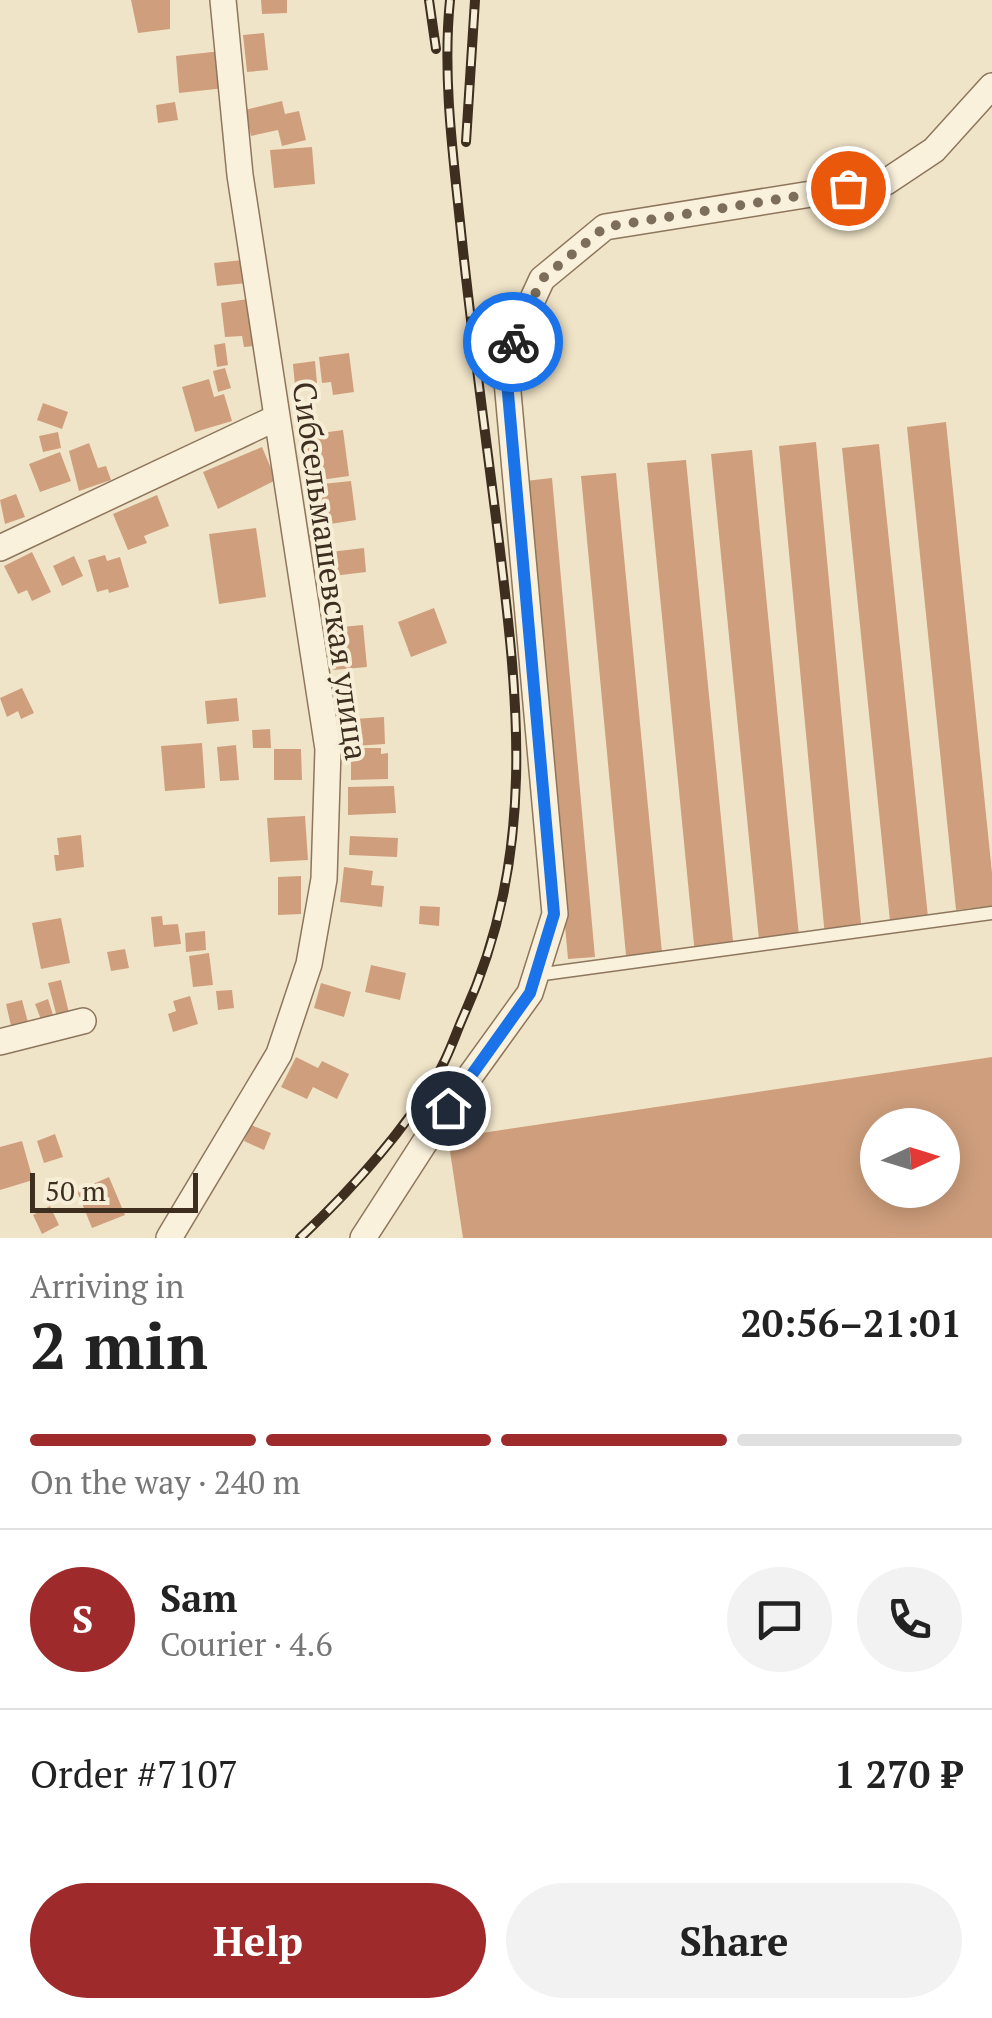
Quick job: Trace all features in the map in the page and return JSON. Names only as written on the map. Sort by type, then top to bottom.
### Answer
[{"type":"street","name":"Сибсельмашевская улица","points":[[169,1238],[279,1054],[309,964],[324,879],[328,749],[240,175],[223,0]]},
{"type":"street","points":[[363,1238],[530,993],[554,914],[505,359],[542,279],[605,227],[886,182],[934,150],[992,86]]},
{"type":"street","points":[[0,548],[276,418]]},
{"type":"street","points":[[0,1042],[83,1021]]},
{"type":"lane","points":[[536,975],[992,912]]},
{"type":"building","points":[[131,0],[170,0],[170,29],[138,33]]},
{"type":"building","points":[[261,0],[287,0],[287,13],[262,14]]},
{"type":"building","points":[[264,33],[268,70],[247,72],[243,35]]},
{"type":"building","points":[[221,51],[225,88],[179,93],[176,56]]},
{"type":"building","points":[[282,101],[285,114],[299,111],[306,140],[282,146],[278,130],[251,136],[245,110]]},
{"type":"building","points":[[175,102],[178,120],[158,123],[156,105]]},
{"type":"building","points":[[312,147],[315,184],[274,188],[270,150]]},
{"type":"building","points":[[243,260],[247,283],[217,286],[214,263]]},
{"type":"building","points":[[248,299],[254,346],[244,347],[242,336],[225,337],[221,303]]},
{"type":"building","points":[[225,343],[228,365],[217,367],[214,345]]},
{"type":"building","points":[[349,353],[354,392],[333,395],[331,382],[322,383],[319,357]]},
{"type":"building","points":[[315,361],[317,383],[295,386],[293,364]]},
{"type":"building","points":[[225,368],[231,388],[218,392],[213,371]]},
{"type":"building","points":[[209,379],[214,397],[224,394],[232,421],[195,432],[182,387]]},
{"type":"building","points":[[43,403],[68,412],[62,429],[37,420]]},
{"type":"building","points":[[946,422],[992,873],[992,906],[956,910],[907,427]]},
{"type":"building","points":[[343,430],[349,476],[306,482],[300,436]]},
{"type":"building","points":[[58,432],[61,448],[43,452],[39,436]]},
{"type":"building","points":[[816,442],[862,934],[825,937],[779,446]]},
{"type":"building","points":[[89,443],[98,468],[106,466],[111,480],[79,491],[69,451]]},
{"type":"building","points":[[879,444],[928,917],[890,921],[842,448]]},
{"type":"building","points":[[262,447],[276,480],[218,509],[203,472]]},
{"type":"building","points":[[752,450],[799,936],[759,940],[711,454]]},
{"type":"building","points":[[60,452],[71,481],[40,492],[29,464]]},
{"type":"building","points":[[686,460],[734,951],[695,955],[647,463]]},
{"type":"building","points":[[616,473],[663,963],[627,966],[581,476]]},
{"type":"building","points":[[552,478],[595,957],[568,959],[525,481]]},
{"type":"building","points":[[351,481],[356,520],[330,524],[328,507],[316,508],[313,485]]},
{"type":"building","points":[[16,494],[25,517],[5,524],[0,500]]},
{"type":"building","points":[[157,495],[169,526],[144,536],[147,543],[128,550],[113,514]]},
{"type":"building","points":[[256,528],[266,597],[219,604],[209,534]]},
{"type":"building","points":[[330,532],[332,546],[310,549],[308,534]]},
{"type":"building","points":[[364,548],[366,572],[333,576],[330,552]]},
{"type":"building","points":[[32,552],[51,592],[32,601],[27,590],[18,594],[4,566]]},
{"type":"building","points":[[105,555],[107,561],[120,557],[129,587],[97,592],[88,560]]},
{"type":"building","points":[[74,556],[83,576],[62,586],[53,566]]},
{"type":"building","points":[[434,608],[447,643],[411,657],[398,622]]},
{"type":"building","points":[[363,625],[367,667],[333,670],[330,628]]},
{"type":"building","points":[[22,688],[34,713],[21,719],[18,711],[7,717],[0,698]]},
{"type":"building","points":[[237,698],[239,721],[207,724],[205,701]]},
{"type":"building","points":[[384,717],[385,744],[355,746],[354,719]]},
{"type":"building","points":[[270,729],[271,748],[253,748],[252,730]]},
{"type":"building","points":[[202,743],[205,788],[165,791],[161,746]]},
{"type":"building","points":[[236,745],[239,780],[220,781],[217,747]]},
{"type":"building","points":[[351,748],[381,748],[381,754],[388,753],[388,779],[351,780]]},
{"type":"building","points":[[274,749],[301,749],[302,780],[274,780]]},
{"type":"building","points":[[394,786],[396,813],[348,815],[348,787]]},
{"type":"building","points":[[305,816],[308,860],[270,862],[267,818]]},
{"type":"building","points":[[81,835],[84,867],[56,871],[57,838]]},
{"type":"building","points":[[350,836],[398,838],[397,857],[349,855]]},
{"type":"building","points":[[344,867],[373,871],[371,885],[384,886],[382,907],[340,902]]},
{"type":"building","points":[[301,876],[301,914],[278,915],[278,877]]},
{"type":"building","points":[[420,906],[440,907],[439,926],[419,924]]},
{"type":"building","points":[[162,916],[163,925],[178,924],[181,944],[154,947],[151,917]]},
{"type":"building","points":[[61,918],[70,963],[41,969],[32,923]]},
{"type":"building","points":[[205,931],[206,950],[186,952],[185,933]]},
{"type":"building","points":[[125,949],[129,968],[111,971],[107,952]]},
{"type":"building","points":[[209,953],[213,985],[193,987],[189,956]]},
{"type":"building","points":[[371,965],[406,973],[400,1000],[365,992]]},
{"type":"building","points":[[61,980],[70,1017],[58,1021],[48,983]]},
{"type":"building","points":[[321,983],[351,992],[344,1017],[314,1008]]},
{"type":"building","points":[[232,990],[234,1008],[218,1010],[216,991]]},
{"type":"building","points":[[190,996],[198,1024],[173,1032],[168,1014],[176,1011],[173,1001]]},
{"type":"building","points":[[48,999],[54,1018],[42,1022],[35,1004]]},
{"type":"building","points":[[22,1000],[29,1026],[12,1030],[6,1004]]},
{"type":"building","points":[[296,1057],[318,1068],[322,1061],[349,1074],[337,1099],[313,1087],[307,1099],[281,1087]]},
{"type":"building","points":[[992,1057],[992,1238],[463,1238],[448,1138]]},
{"type":"building","points":[[251,1125],[271,1133],[264,1150],[244,1141]]},
{"type":"building","points":[[55,1134],[63,1157],[44,1163],[37,1141]]},
{"type":"building","points":[[22,1141],[33,1180],[0,1190],[0,1147]]},
{"type":"building","points":[[109,1177],[125,1215],[92,1228],[77,1191]]},
{"type":"building","points":[[50,1206],[59,1225],[42,1234],[33,1215]]},
{"type":"railway","points":[[429,0],[436,49]]},
{"type":"railway","points":[[300,1238],[374,1162],[440,1070],[488,954],[512,834],[516,774],[511,652],[453,151],[447,60],[450,0]]},
{"type":"railway","points":[[466,142],[475,0]]},
{"type":"way so far","points":[[513,342],[542,279],[605,227],[848,188]]},
{"type":"route","points":[[448,1108],[530,993],[554,914],[505,359],[513,342]]}]
